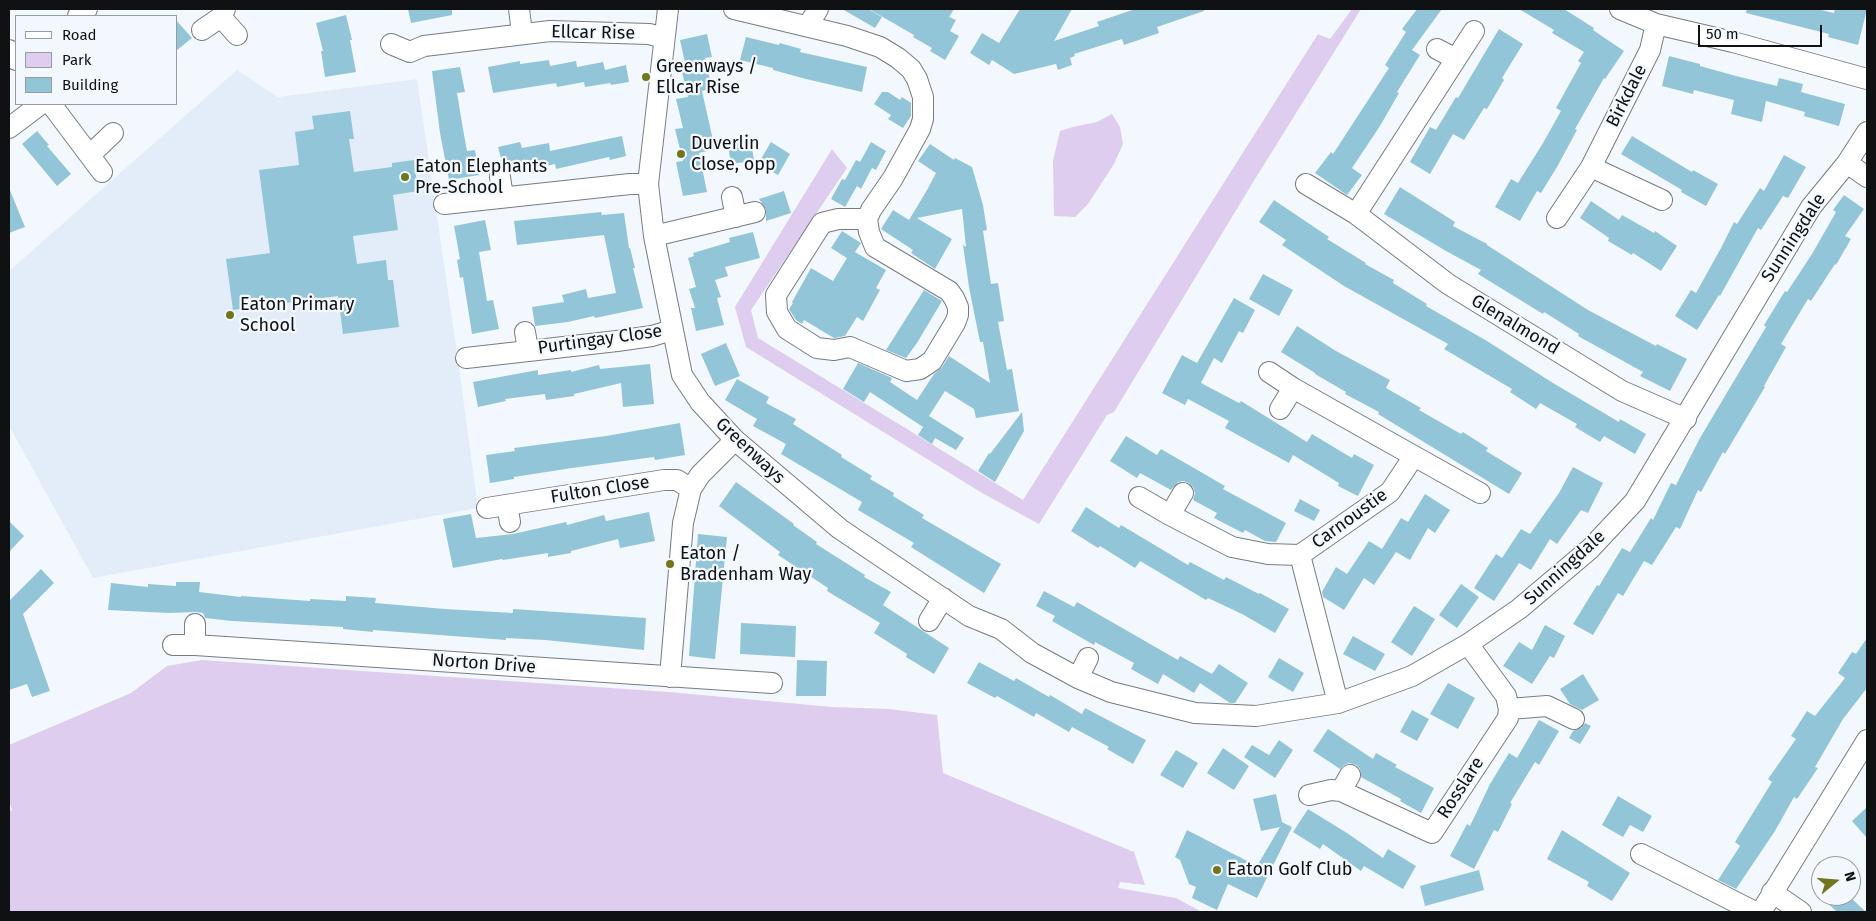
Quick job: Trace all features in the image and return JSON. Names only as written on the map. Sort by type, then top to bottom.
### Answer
[{"type":"street","points":[[520,9],[522,33]]},
{"type":"street","name":"Greenways","points":[[668,9],[648,184],[654,236],[682,375],[700,402],[735,440],[840,529],[969,616],[1001,629],[1032,653]]},
{"type":"street","points":[[734,9],[847,36],[880,47],[911,69],[917,80],[923,97],[923,119],[920,129],[893,178],[866,219],[875,247],[950,291],[958,307],[955,323],[932,361],[920,369],[906,371],[850,347],[834,350],[817,348],[787,329],[777,312],[776,295],[822,223],[838,219],[866,219]]},
{"type":"street","points":[[808,26],[818,9]]},
{"type":"street","points":[[1620,9],[1656,24],[1733,42],[1867,79]]},
{"type":"street","points":[[202,30],[223,13],[237,35]]},
{"type":"street","name":"Birkdale","points":[[1557,218],[1592,166],[1650,50],[1656,24]]},
{"type":"street","name":"Ellcar Rise","points":[[391,44],[408,57],[424,46],[522,33],[550,31],[648,34],[664,38]]},
{"type":"street","points":[[1356,214],[1474,31]]},
{"type":"street","points":[[1437,49],[1456,59]]},
{"type":"street","points":[[9,128],[39,105]]},
{"type":"street","points":[[52,105],[102,172]]},
{"type":"street","name":"Sunningdale","points":[[1032,653],[1078,678],[1111,692],[1195,713],[1256,716],[1338,703],[1412,676],[1468,644],[1519,609],[1590,549],[1635,501],[1686,419],[1697,396],[1806,216],[1847,163],[1867,132]]},
{"type":"street","points":[[90,156],[113,133]]},
{"type":"street","points":[[1847,163],[1867,177]]},
{"type":"street","points":[[1592,166],[1662,200]]},
{"type":"street","points":[[500,177],[504,197]]},
{"type":"street","points":[[444,204],[630,184],[648,184]]},
{"type":"street","name":"Glenalmond","points":[[1306,184],[1356,214],[1448,284],[1622,391],[1686,419]]},
{"type":"street","points":[[654,236],[745,214],[732,197]]},
{"type":"street","name":"Purtingay Close","points":[[466,358],[527,341],[635,338],[652,336],[672,330]]},
{"type":"street","points":[[1268,372],[1292,388],[1480,493]]},
{"type":"street","points":[[1280,409],[1292,388]]},
{"type":"street","points":[[670,676],[683,523],[691,489],[700,475],[735,440]]},
{"type":"street","name":"Carnoustie","points":[[1140,497],[1232,547],[1268,554],[1300,555],[1390,492],[1414,456]]},
{"type":"street","name":"Fulton Close","points":[[501,512],[664,480],[677,480],[691,489]]},
{"type":"street","points":[[1170,515],[1183,493]]},
{"type":"street","name":"Carnoustie","points":[[1300,555],[1338,703]]},
{"type":"street","points":[[929,620],[943,598]]},
{"type":"street","points":[[195,624],[195,644]]},
{"type":"street","name":"Norton Drive","points":[[173,644],[772,683]]},
{"type":"street","points":[[1468,644],[1506,696],[1509,709],[1547,706],[1574,719]]},
{"type":"street","points":[[1078,678],[1088,658]]},
{"type":"street","name":"Rosslare","points":[[1309,796],[1331,790],[1345,783],[1432,833],[1508,718],[1509,709]]},
{"type":"street","points":[[1761,912],[1867,740]]},
{"type":"street","points":[[1641,854],[1755,912]]},
{"type":"street","points":[[1772,892],[1800,912]]},
{"type":"shaded area","name":"Eaton Primary School","points":[[237,70],[278,97],[417,79],[478,508],[93,578],[9,426],[9,271]]},
{"type":"green space","points":[[1352,9],[1361,9],[1255,179],[1114,412],[1107,415],[1039,524],[982,493],[746,347],[735,307],[832,149],[847,168],[751,310],[758,338],[1023,500],[1318,34],[1330,39]]},
{"type":"green space","points":[[1112,114],[1120,127],[1123,144],[1114,164],[1088,204],[1075,217],[1054,216],[1053,161],[1060,131],[1097,122]]},
{"type":"green space","points":[[202,660],[669,692],[832,707],[889,709],[937,715],[943,773],[1134,852],[1145,885],[1120,882],[1118,888],[1176,898],[1202,912],[9,912],[9,812],[12,810],[9,801],[9,745],[131,693],[167,666]]},
{"type":"building","points":[[408,9],[452,9],[452,15],[411,23]]},
{"type":"building","points":[[842,9],[868,9],[882,17],[875,28]]},
{"type":"building","points":[[869,9],[954,9],[949,17],[956,20],[950,31],[959,36],[945,60],[930,51],[932,48],[913,37],[914,35]]},
{"type":"building","points":[[1020,9],[1072,9],[1054,41],[1099,26],[1097,22],[1135,9],[1204,9],[1204,11],[1157,27],[1159,33],[1124,45],[1122,39],[1074,54],[1075,56],[1070,58],[1072,65],[1058,70],[1056,64],[1014,74],[992,60],[989,65],[970,53],[982,33],[999,43]]},
{"type":"building","points":[[1417,9],[1442,9],[1412,50],[1420,55],[1397,92],[1399,93],[1380,126],[1352,168],[1362,175],[1347,195],[1315,173],[1331,152],[1333,154],[1389,68],[1385,65],[1406,32],[1402,29]]},
{"type":"building","points":[[1519,9],[1564,9],[1594,28],[1593,30],[1624,51],[1604,78],[1575,129],[1577,130],[1557,167],[1541,193],[1537,191],[1520,221],[1495,207],[1511,179],[1518,183],[1543,143],[1561,111],[1556,108],[1581,63],[1578,61],[1584,52],[1552,33],[1554,30]]},
{"type":"building","points":[[1747,9],[1817,9],[1834,13],[1835,9],[1867,9],[1858,45],[1828,37],[1829,34],[1746,13]]},
{"type":"building","points":[[346,15],[352,40],[350,40],[356,72],[325,77],[321,51],[323,51],[316,23]]},
{"type":"building","points":[[178,22],[192,38],[178,49]]},
{"type":"building","points":[[1499,29],[1523,44],[1502,78],[1504,80],[1487,109],[1484,108],[1464,140],[1453,134],[1430,174],[1410,162],[1430,127],[1436,130],[1456,97],[1458,98]]},
{"type":"building","points":[[707,34],[712,57],[705,58],[712,88],[702,91],[715,149],[699,153],[707,192],[683,196],[676,162],[683,161],[675,129],[683,128],[676,99],[688,97],[681,68],[686,67],[680,40]]},
{"type":"building","points":[[746,37],[779,45],[780,43],[801,49],[800,52],[867,67],[862,92],[806,79],[740,60]]},
{"type":"building","points":[[1669,56],[1777,86],[1779,78],[1803,84],[1801,92],[1845,104],[1839,126],[1804,116],[1805,112],[1766,101],[1762,122],[1731,114],[1734,100],[1694,90],[1693,94],[1662,86]]},
{"type":"building","points":[[549,60],[550,66],[576,61],[577,67],[603,62],[605,70],[626,65],[629,82],[585,87],[584,82],[557,87],[556,83],[493,93],[488,67],[520,61],[520,64]]},
{"type":"building","points":[[460,67],[465,92],[457,93],[463,129],[467,151],[475,150],[479,175],[449,180],[440,133],[432,71]]},
{"type":"building","points":[[882,92],[888,92],[900,100],[902,97],[911,103],[911,116],[903,128],[888,119],[891,115],[874,104]]},
{"type":"building","points":[[350,111],[354,139],[349,139],[354,172],[392,167],[392,163],[414,160],[418,191],[393,195],[398,230],[353,236],[357,264],[386,260],[388,280],[393,280],[399,327],[343,334],[338,296],[233,310],[226,259],[270,253],[259,170],[299,165],[295,132],[314,129],[312,116]]},
{"type":"building","points":[[37,131],[71,174],[57,186],[22,144]]},
{"type":"building","points":[[750,135],[754,161],[731,164],[727,139]]},
{"type":"building","points":[[622,136],[626,156],[610,160],[609,157],[556,169],[555,164],[530,169],[528,163],[508,169],[503,166],[498,147],[520,142],[522,148],[549,143],[550,151]]},
{"type":"building","points":[[1632,136],[1692,172],[1693,170],[1718,184],[1706,206],[1621,154]]},
{"type":"building","points":[[771,142],[790,154],[778,175],[758,164]]},
{"type":"building","points":[[871,142],[886,151],[876,170],[872,168],[861,189],[857,186],[845,207],[831,199],[842,179],[845,180],[856,160],[860,162]]},
{"type":"building","points":[[930,144],[954,160],[955,158],[972,167],[983,205],[987,230],[983,231],[991,284],[998,283],[1004,321],[998,322],[1007,370],[1012,369],[1019,411],[976,418],[974,409],[945,391],[929,416],[964,438],[956,450],[935,438],[932,444],[918,435],[923,427],[870,392],[864,402],[843,389],[858,363],[892,378],[890,382],[917,400],[934,374],[942,367],[949,356],[990,383],[983,342],[980,342],[969,287],[963,245],[966,247],[962,209],[917,218],[952,239],[935,269],[911,253],[913,250],[881,229],[893,210],[909,220],[927,190],[936,173],[918,161]]},
{"type":"building","points":[[1784,155],[1806,167],[1788,198],[1783,196],[1761,230],[1758,228],[1720,296],[1697,330],[1675,316],[1691,290],[1696,293],[1734,222],[1737,224],[1760,188],[1764,191]]},
{"type":"building","points":[[1400,187],[1455,222],[1453,226],[1487,244],[1588,310],[1656,346],[1657,344],[1687,359],[1670,391],[1640,376],[1643,372],[1578,336],[1579,334],[1544,312],[1543,314],[1478,274],[1481,270],[1384,214]]},
{"type":"building","points":[[9,188],[25,227],[9,233]]},
{"type":"building","points":[[784,191],[791,213],[766,221],[766,209],[759,199]]},
{"type":"building","points":[[1844,195],[1864,209],[1845,236],[1851,239],[1811,301],[1808,299],[1781,344],[1786,347],[1765,387],[1725,454],[1723,452],[1701,492],[1698,490],[1680,529],[1676,527],[1652,565],[1644,561],[1623,596],[1618,593],[1593,635],[1573,624],[1622,548],[1630,552],[1651,518],[1653,520],[1671,483],[1676,485],[1700,438],[1766,327],[1764,325],[1785,291],[1787,292],[1812,254],[1836,212],[1833,210]]},
{"type":"building","points":[[1274,200],[1329,237],[1327,239],[1394,280],[1393,283],[1427,304],[1426,306],[1619,422],[1620,419],[1646,434],[1635,454],[1604,436],[1600,442],[1575,427],[1577,424],[1540,403],[1536,409],[1510,392],[1512,389],[1444,349],[1448,344],[1344,286],[1282,245],[1286,240],[1259,222]]},
{"type":"building","points":[[1591,201],[1619,220],[1622,215],[1654,233],[1655,231],[1677,246],[1661,271],[1633,253],[1632,255],[1608,241],[1609,238],[1580,218]]},
{"type":"building","points":[[601,212],[602,215],[624,213],[629,248],[635,268],[633,268],[643,308],[595,318],[594,316],[568,322],[535,326],[532,307],[564,302],[562,295],[586,289],[588,298],[616,293],[604,235],[517,245],[514,221]]},
{"type":"building","points":[[485,220],[491,250],[479,252],[487,301],[493,300],[499,329],[472,334],[463,277],[460,278],[457,260],[460,259],[454,226]]},
{"type":"building","points":[[842,231],[861,243],[855,252],[886,270],[876,288],[880,290],[863,321],[857,317],[845,336],[834,338],[804,320],[802,324],[796,320],[789,309],[811,268],[833,281],[847,258],[831,248]]},
{"type":"building","points":[[753,232],[760,258],[725,267],[728,276],[715,280],[721,297],[717,298],[724,325],[696,331],[691,308],[695,308],[689,289],[696,287],[688,258],[694,256],[693,253],[730,242],[729,238]]},
{"type":"building","points":[[1263,274],[1293,290],[1279,316],[1249,299]]},
{"type":"building","points":[[924,290],[942,301],[917,343],[906,358],[886,350]]},
{"type":"building","points":[[1234,298],[1255,310],[1243,333],[1239,331],[1222,363],[1214,358],[1201,383],[1239,403],[1241,401],[1307,442],[1312,434],[1352,458],[1354,454],[1374,465],[1358,496],[1338,486],[1339,483],[1293,455],[1289,463],[1225,428],[1229,421],[1188,399],[1185,405],[1162,393],[1182,355],[1197,363]]},
{"type":"building","points":[[1297,326],[1336,351],[1390,380],[1386,388],[1421,408],[1419,410],[1461,434],[1463,432],[1488,448],[1486,451],[1522,473],[1509,494],[1378,414],[1379,412],[1345,394],[1346,392],[1281,352]]},
{"type":"building","points":[[726,343],[740,376],[715,386],[701,354]]},
{"type":"building","points":[[650,364],[654,404],[623,407],[621,383],[574,394],[574,396],[546,400],[545,394],[505,399],[506,401],[478,407],[473,382],[538,370],[538,375],[571,370],[571,372],[599,365],[600,369]]},
{"type":"building","points":[[737,379],[769,397],[766,403],[796,419],[793,424],[872,476],[870,479],[894,493],[893,496],[924,515],[922,518],[1001,564],[984,593],[911,547],[914,543],[858,510],[862,502],[781,454],[786,444],[753,426],[757,419],[725,400]]},
{"type":"building","points":[[1022,412],[1024,431],[995,482],[978,471],[989,453]]},
{"type":"building","points":[[680,423],[685,455],[655,460],[654,457],[572,468],[514,477],[514,479],[490,483],[486,455],[515,451],[514,448],[606,436]]},
{"type":"building","points":[[1126,436],[1157,455],[1161,449],[1225,486],[1223,489],[1286,523],[1276,542],[1265,541],[1245,530],[1243,533],[1214,518],[1217,513],[1193,500],[1195,493],[1189,483],[1178,482],[1171,490],[1140,473],[1137,478],[1110,461]]},
{"type":"building","points":[[1573,467],[1603,483],[1588,513],[1581,510],[1557,544],[1550,539],[1531,570],[1519,563],[1494,601],[1474,588],[1496,554],[1502,558],[1521,529],[1530,534],[1559,493]]},
{"type":"building","points":[[736,482],[794,524],[817,542],[816,544],[865,575],[864,577],[891,592],[883,605],[949,648],[934,674],[906,657],[907,654],[874,633],[880,623],[827,591],[828,588],[778,555],[780,552],[719,506]]},
{"type":"building","points":[[1425,494],[1450,510],[1435,533],[1428,528],[1410,560],[1396,552],[1374,585],[1364,578],[1344,610],[1323,597],[1322,592],[1336,567],[1347,574],[1369,541],[1382,549],[1401,518],[1408,522]]},
{"type":"building","points":[[1300,499],[1320,510],[1314,521],[1294,511]]},
{"type":"building","points":[[1086,507],[1119,528],[1121,525],[1188,565],[1190,562],[1224,580],[1226,577],[1289,609],[1275,633],[1242,614],[1208,598],[1206,600],[1140,561],[1135,568],[1100,546],[1098,548],[1071,531]]},
{"type":"building","points":[[649,512],[655,541],[620,548],[618,539],[571,551],[571,553],[548,557],[548,553],[453,568],[443,519],[471,514],[476,538],[513,534],[566,522],[567,525],[604,515],[606,521]]},
{"type":"building","points":[[9,521],[24,536],[9,552]]},
{"type":"building","points":[[698,534],[727,537],[715,659],[689,656]]},
{"type":"building","points":[[41,569],[54,583],[23,614],[50,691],[32,697],[27,684],[9,690],[9,601]]},
{"type":"building","points":[[176,582],[200,582],[199,592],[241,597],[346,601],[346,596],[376,598],[375,603],[445,609],[513,613],[513,609],[646,618],[644,650],[545,640],[506,638],[506,640],[373,630],[373,632],[343,629],[343,627],[232,621],[205,618],[203,613],[195,612],[169,613],[108,610],[111,583],[148,587],[148,584],[176,586]]},
{"type":"building","points":[[1461,584],[1479,597],[1457,628],[1439,615]]},
{"type":"building","points":[[1044,591],[1074,607],[1077,602],[1178,660],[1180,656],[1212,674],[1219,664],[1248,683],[1235,703],[1230,703],[1200,683],[1194,693],[1163,674],[1158,684],[1131,669],[1134,663],[1095,642],[1094,645],[1052,621],[1055,616],[1036,606]]},
{"type":"building","points":[[1414,606],[1435,619],[1412,656],[1391,642]]},
{"type":"building","points":[[741,623],[796,626],[795,657],[740,654]]},
{"type":"building","points":[[1545,625],[1565,636],[1554,658],[1550,656],[1532,684],[1503,666],[1519,642],[1532,650]]},
{"type":"building","points":[[1353,636],[1385,654],[1375,671],[1343,654]]},
{"type":"building","points":[[1867,638],[1867,688],[1843,719],[1815,767],[1818,768],[1797,799],[1794,797],[1775,831],[1736,889],[1718,880],[1740,846],[1735,842],[1772,782],[1768,779],[1796,739],[1791,736],[1807,711],[1815,716],[1845,678],[1838,673],[1852,652],[1856,654]]},
{"type":"building","points":[[1279,658],[1304,673],[1293,692],[1268,677]]},
{"type":"building","points":[[797,660],[827,661],[826,696],[796,696]]},
{"type":"building","points":[[979,662],[1014,681],[1016,678],[1049,697],[1050,695],[1082,714],[1085,708],[1146,740],[1133,764],[1107,749],[1109,747],[1072,727],[1069,732],[1036,713],[1034,717],[997,696],[995,698],[967,683]]},
{"type":"building","points":[[1583,674],[1599,700],[1582,710],[1570,704],[1560,689]]},
{"type":"building","points":[[1448,683],[1475,698],[1458,729],[1430,714]]},
{"type":"building","points":[[1412,710],[1429,719],[1417,741],[1400,732]]},
{"type":"building","points":[[1539,720],[1559,731],[1539,765],[1535,762],[1510,803],[1512,804],[1498,832],[1494,830],[1474,869],[1450,856],[1467,824],[1470,826],[1490,784],[1509,753],[1517,758]]},
{"type":"building","points":[[1585,723],[1591,726],[1580,744],[1569,738],[1573,731],[1581,728]]},
{"type":"building","points":[[1328,729],[1373,759],[1376,753],[1397,765],[1395,767],[1434,788],[1421,813],[1400,801],[1401,799],[1361,777],[1360,769],[1356,765],[1349,763],[1340,769],[1313,751]]},
{"type":"building","points":[[1279,740],[1293,750],[1275,778],[1244,757],[1252,745],[1269,755]]},
{"type":"building","points":[[1223,748],[1249,766],[1234,790],[1207,773]]},
{"type":"building","points":[[1176,750],[1198,763],[1183,788],[1160,775]]},
{"type":"building","name":"Eaton Golf Club","points":[[1276,794],[1282,822],[1292,827],[1257,898],[1228,884],[1217,910],[1192,898],[1196,887],[1189,884],[1180,860],[1175,857],[1187,830],[1257,866],[1280,827],[1261,831],[1253,799]]},
{"type":"building","points":[[1618,796],[1652,816],[1643,832],[1630,825],[1623,837],[1602,825]]},
{"type":"building","points":[[1867,807],[1867,838],[1852,821]]},
{"type":"building","points":[[1308,809],[1383,858],[1388,849],[1416,866],[1403,889],[1364,866],[1361,871],[1323,844],[1320,849],[1293,832]]},
{"type":"building","points":[[1562,830],[1630,873],[1612,901],[1587,886],[1589,882],[1547,859]]},
{"type":"building","points":[[1479,870],[1484,890],[1425,906],[1420,886]]},
{"type":"building","points":[[1831,906],[1860,906],[1866,912],[1837,912]]},
{"type":"place","name":"Greenways / Ellcar Rise","points":[[646,77]]},
{"type":"place","name":"Duverlin Close, opp","points":[[681,154]]},
{"type":"place","name":"Eaton Elephants Pre-School","points":[[405,177]]},
{"type":"place","name":"Eaton Primary School","points":[[230,315]]},
{"type":"place","name":"Eaton / Bradenham Way","points":[[670,564]]},
{"type":"place","name":"Eaton Golf Club","points":[[1217,870]]}]
